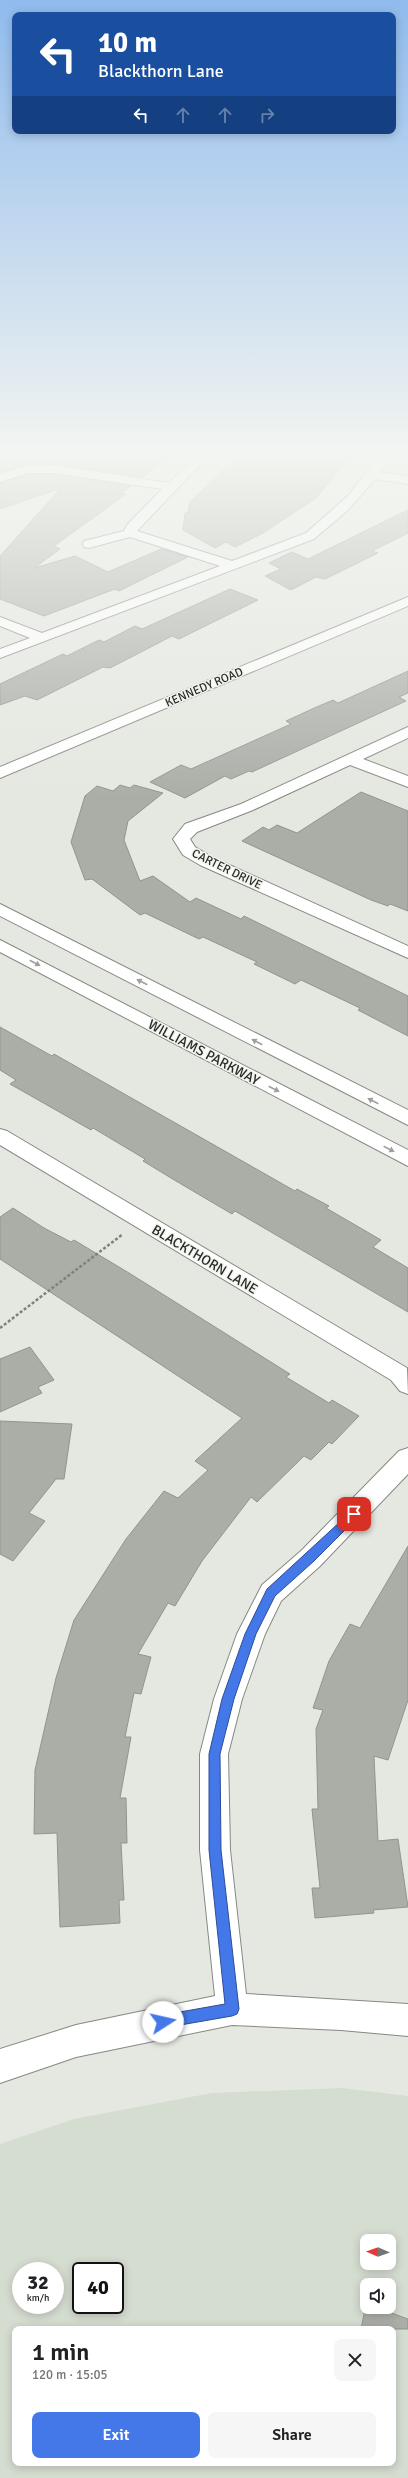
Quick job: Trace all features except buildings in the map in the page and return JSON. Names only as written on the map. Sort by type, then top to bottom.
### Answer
[{"type":"street","points":[[0,654],[231,567]]},
{"type":"street","name":"KENNEDY ROAD","points":[[0,773],[408,601]]},
{"type":"street","points":[[0,621],[42,638]]},
{"type":"street","points":[[352,760],[408,732]]},
{"type":"street","points":[[352,760],[408,782]]},
{"type":"street","name":"CARTER DRIVE","points":[[352,760],[247,807],[191,828],[181,839],[189,851],[206,861],[408,953]]},
{"type":"street","points":[[0,909],[408,1118]]},
{"type":"street","name":"WILLIAMS PARKWAY","points":[[0,945],[408,1159]]},
{"type":"street","name":"BLACKTHORN LANE","points":[[0,1136],[399,1374],[408,1385]]},
{"type":"street","points":[[232,2009],[215,1850],[214,1754],[228,1699],[251,1634],[271,1592],[310,1558],[408,1458]]},
{"type":"street","points":[[0,2066],[76,2041],[128,2028],[232,2009],[342,2014],[408,2020]]},
{"type":"path","points":[[0,1328],[141,1221]]},
{"type":"shaded area","points":[[342,2088],[408,2096],[408,2478],[0,2478],[0,2144],[74,2119],[212,2093]]},
{"type":"route","points":[[163,2022],[232,2009],[215,1850],[216,1800],[214,1754],[228,1699],[251,1634],[271,1592],[310,1558],[354,1514]]}]
